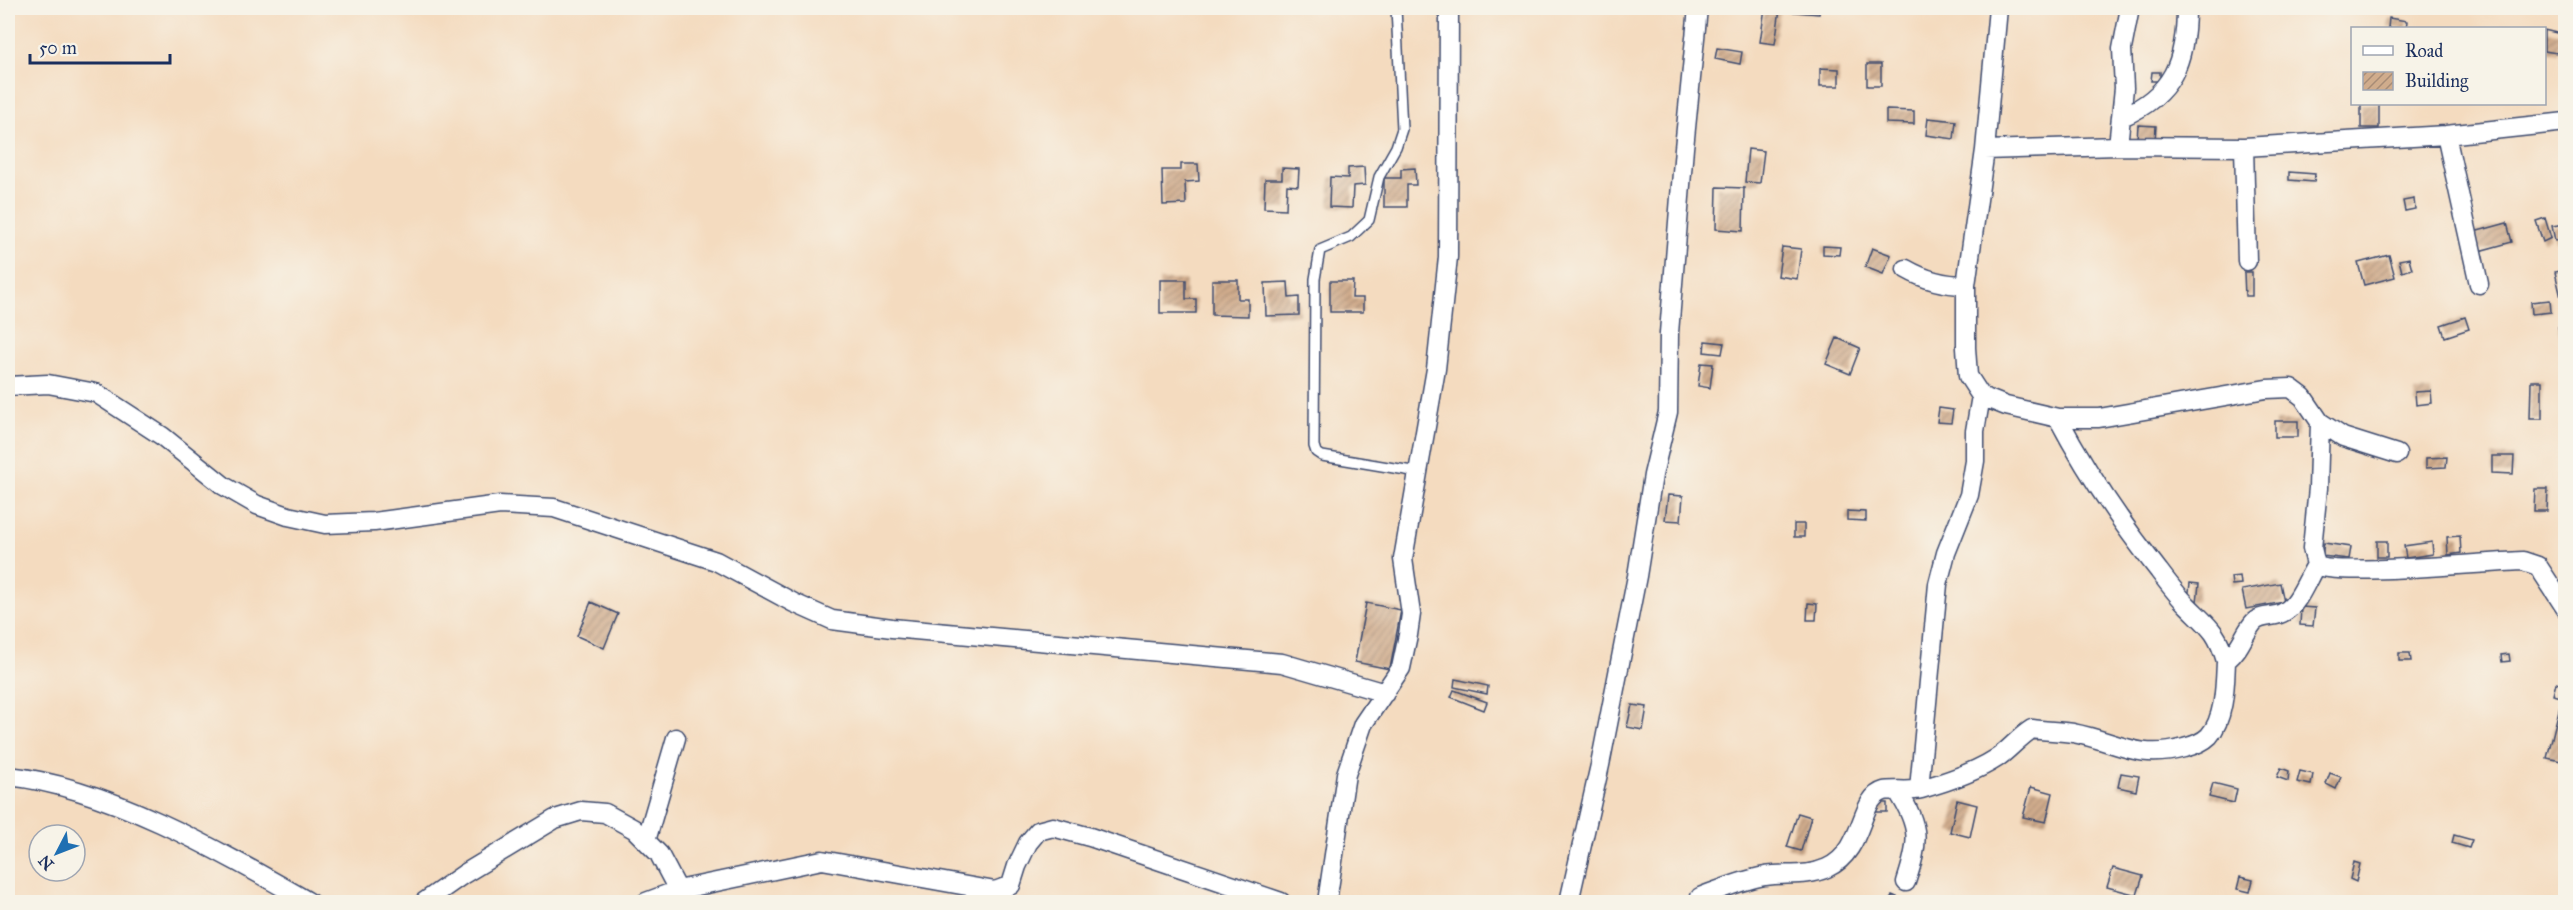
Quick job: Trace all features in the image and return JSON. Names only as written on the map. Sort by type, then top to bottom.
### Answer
[{"type":"street","points":[[1327,903],[1346,774],[1363,724],[1401,668],[1411,614],[1403,559],[1436,369],[1448,257],[1449,8]]},
{"type":"street","points":[[1569,903],[1602,754],[1637,576],[1653,475],[1668,412],[1669,333],[1698,8]]},
{"type":"street","points":[[1998,8],[1985,150],[1966,285],[1965,348],[1968,376],[1981,396],[2006,406],[2058,418],[2099,418],[2266,389],[2290,388],[2303,397],[2320,422],[2343,437],[2397,454]]},
{"type":"street","points":[[2118,146],[2124,88],[2121,49],[2130,8]]},
{"type":"street","points":[[2122,117],[2143,108],[2157,98],[2175,69],[2185,43],[2186,8]]},
{"type":"street","points":[[1985,150],[2118,146],[2244,147],[2446,135],[2565,123]]},
{"type":"street","points":[[2446,135],[2478,284]]},
{"type":"street","points":[[2244,147],[2247,261]]},
{"type":"street","points":[[1906,269],[1924,279],[1953,285],[1966,285]]},
{"type":"street","points":[[8,386],[48,384],[96,393],[162,436],[232,491],[257,505],[316,522],[325,524],[374,522],[500,505],[554,508],[717,561],[784,598],[832,620],[892,628],[1282,663],[1385,693]]},
{"type":"street","points":[[1919,789],[1938,584],[1946,553],[1969,495],[1975,461],[1975,431],[1981,396]]},
{"type":"street","points":[[1700,897],[1737,882],[1766,876],[1815,873],[1830,866],[1847,855],[1857,837],[1870,801],[1885,791],[1919,789],[1964,775],[1996,758],[2032,729],[2073,734],[2143,753],[2167,753],[2193,745],[2208,737],[2218,719],[2225,683],[2226,661],[2222,645],[2212,629],[2176,593],[2120,520],[2083,465],[2058,418]]},
{"type":"street","points":[[2226,661],[2238,651],[2254,621],[2281,614],[2290,609],[2316,565],[2312,548],[2318,488],[2320,422]]},
{"type":"street","points":[[2316,565],[2328,569],[2376,569],[2523,561],[2538,566],[2565,609]]},
{"type":"street","points":[[646,842],[676,738]]},
{"type":"street","points":[[8,776],[81,792],[144,816],[260,875],[309,903]]},
{"type":"street","points":[[1898,792],[1912,813],[1916,831],[1913,860],[1906,882]]},
{"type":"street","points":[[424,903],[464,874],[555,819],[581,811],[606,813],[634,829],[658,854],[678,890]]},
{"type":"street","points":[[646,903],[678,890],[822,860],[995,891],[1011,885],[1025,850],[1038,831],[1053,827],[1090,837],[1281,903]]},
{"type":"lane","points":[[1396,8],[1402,129],[1396,147],[1379,177],[1369,220],[1351,237],[1320,250],[1315,279],[1314,446],[1316,452],[1322,456],[1418,472]]},
{"type":"building","points":[[1765,8],[1780,9],[1775,44],[1760,42]]},
{"type":"building","points":[[1785,8],[1820,8],[1819,14],[1785,11]]},
{"type":"building","points":[[2389,18],[2407,21],[2406,27],[2388,27]]},
{"type":"building","points":[[2546,30],[2561,34],[2557,53],[2546,51]]},
{"type":"building","points":[[1717,48],[1742,52],[1740,64],[1715,59]]},
{"type":"building","points":[[1867,64],[1881,64],[1881,86],[1867,86]]},
{"type":"building","points":[[1820,68],[1839,69],[1839,86],[1820,86]]},
{"type":"building","points":[[2152,72],[2160,72],[2160,81],[2151,81]]},
{"type":"building","points":[[2361,105],[2379,105],[2379,128],[2361,128]]},
{"type":"building","points":[[1886,110],[1914,111],[1914,124],[1886,123]]},
{"type":"building","points":[[1928,118],[1956,121],[1954,139],[1926,135]]},
{"type":"building","points":[[2138,125],[2156,126],[2155,141],[2137,140]]},
{"type":"building","points":[[1748,149],[1764,151],[1760,183],[1745,182]]},
{"type":"building","points":[[1181,164],[1198,164],[1199,181],[1185,182],[1186,204],[1163,205],[1162,170],[1181,170]]},
{"type":"building","points":[[1364,167],[1365,185],[1353,186],[1352,208],[1329,207],[1330,177],[1348,178],[1348,168]]},
{"type":"building","points":[[1282,168],[1299,169],[1298,186],[1287,185],[1286,209],[1264,208],[1265,179],[1282,179]]},
{"type":"building","points":[[1415,168],[1416,185],[1407,185],[1407,207],[1384,207],[1384,178],[1401,178],[1401,169]]},
{"type":"building","points":[[2289,172],[2315,174],[2314,182],[2289,180]]},
{"type":"building","points":[[1717,187],[1744,188],[1743,231],[1716,229]]},
{"type":"building","points":[[2414,199],[2415,209],[2405,211],[2403,201]]},
{"type":"building","points":[[2545,218],[2551,238],[2543,242],[2536,221]]},
{"type":"building","points":[[2507,223],[2512,242],[2479,251],[2474,232]]},
{"type":"building","points":[[2566,224],[2566,239],[2555,241],[2552,226]]},
{"type":"building","points":[[1823,246],[1840,247],[1839,255],[1823,254]]},
{"type":"building","points":[[1782,247],[1801,249],[1797,279],[1778,276]]},
{"type":"building","points":[[1872,248],[1891,255],[1883,274],[1865,267]]},
{"type":"building","points":[[2389,255],[2395,277],[2364,285],[2358,263]]},
{"type":"building","points":[[2409,258],[2412,269],[2402,272],[2399,260]]},
{"type":"building","points":[[2566,270],[2566,306],[2563,306],[2555,272]]},
{"type":"building","points":[[2244,272],[2252,272],[2252,296],[2245,296]]},
{"type":"building","points":[[1160,280],[1186,280],[1186,299],[1196,299],[1196,313],[1160,313]]},
{"type":"building","points":[[1212,280],[1238,280],[1238,299],[1248,299],[1248,316],[1212,315]]},
{"type":"building","points":[[1330,281],[1353,281],[1352,298],[1363,298],[1363,312],[1330,312]]},
{"type":"building","points":[[1288,282],[1289,298],[1299,297],[1299,315],[1266,316],[1265,283]]},
{"type":"building","points":[[2550,300],[2551,312],[2532,314],[2531,302]]},
{"type":"building","points":[[2465,317],[2469,329],[2445,337],[2441,325]]},
{"type":"building","points":[[2566,326],[2566,351],[2563,351],[2558,327]]},
{"type":"building","points":[[1837,338],[1860,348],[1850,374],[1826,364]]},
{"type":"building","points":[[1705,341],[1724,343],[1722,354],[1704,352]]},
{"type":"building","points":[[1701,363],[1713,364],[1710,388],[1698,386]]},
{"type":"building","points":[[2531,381],[2542,381],[2542,419],[2530,419]]},
{"type":"building","points":[[2431,391],[2432,403],[2416,405],[2415,392]]},
{"type":"building","points":[[1939,408],[1953,410],[1951,423],[1937,422]]},
{"type":"building","points":[[2275,421],[2298,421],[2298,437],[2275,437]]},
{"type":"building","points":[[2492,456],[2514,456],[2513,474],[2492,473]]},
{"type":"building","points":[[2447,457],[2446,467],[2426,468],[2426,458]]},
{"type":"building","points":[[2535,489],[2548,489],[2547,511],[2534,511]]},
{"type":"building","points":[[1668,495],[1683,496],[1681,521],[1665,520]]},
{"type":"building","points":[[1847,511],[1866,512],[1866,521],[1847,520]]},
{"type":"building","points":[[1794,524],[1804,524],[1804,537],[1794,537]]},
{"type":"building","points":[[2460,536],[2461,553],[2448,555],[2447,537]]},
{"type":"building","points":[[2377,541],[2387,541],[2387,557],[2377,557]]},
{"type":"building","points":[[2432,542],[2433,554],[2406,558],[2404,546]]},
{"type":"building","points":[[2324,543],[2351,547],[2349,559],[2322,556]]},
{"type":"building","points":[[2240,576],[2241,584],[2232,585],[2231,577]]},
{"type":"building","points":[[2190,583],[2199,584],[2197,602],[2188,601]]},
{"type":"building","points":[[2280,583],[2284,602],[2246,609],[2242,590]]},
{"type":"building","points":[[591,602],[618,614],[604,648],[577,636]]},
{"type":"building","points":[[1366,603],[1401,610],[1390,669],[1355,662]]},
{"type":"building","points":[[1808,603],[1817,604],[1816,620],[1807,620]]},
{"type":"building","points":[[2301,607],[2315,608],[2313,626],[2300,625]]},
{"type":"building","points":[[2399,653],[2410,653],[2411,661],[2399,661]]},
{"type":"building","points":[[2509,654],[2510,661],[2502,662],[2501,655]]},
{"type":"building","points":[[1455,679],[1488,686],[1487,694],[1454,687]]},
{"type":"building","points":[[2556,683],[2566,686],[2566,698],[2553,695]]},
{"type":"building","points":[[1454,690],[1487,702],[1484,710],[1451,697]]},
{"type":"building","points":[[1632,705],[1647,707],[1643,730],[1627,727]]},
{"type":"building","points":[[2560,706],[2566,707],[2566,762],[2547,758]]},
{"type":"building","points":[[2281,768],[2289,771],[2288,781],[2277,777]]},
{"type":"building","points":[[2300,771],[2313,774],[2311,785],[2297,782]]},
{"type":"building","points":[[2121,773],[2139,776],[2136,791],[2118,787]]},
{"type":"building","points":[[2330,773],[2341,777],[2336,789],[2326,784]]},
{"type":"building","points":[[2213,783],[2237,789],[2234,803],[2209,797]]},
{"type":"building","points":[[2031,787],[2053,793],[2046,822],[2023,817]]},
{"type":"building","points":[[1957,800],[1977,805],[1970,837],[1950,832]]},
{"type":"building","points":[[1875,803],[1887,803],[1887,812],[1875,812]]},
{"type":"building","points":[[1798,813],[1811,817],[1801,851],[1787,847]]},
{"type":"building","points":[[2454,835],[2472,840],[2469,848],[2452,843]]},
{"type":"building","points":[[2354,862],[2360,864],[2356,882],[2350,879]]},
{"type":"building","points":[[2113,868],[2143,876],[2137,895],[2107,887]]},
{"type":"building","points":[[2240,877],[2253,880],[2250,892],[2237,889]]},
{"type":"building","points":[[1892,895],[1908,902],[1889,902]]}]
